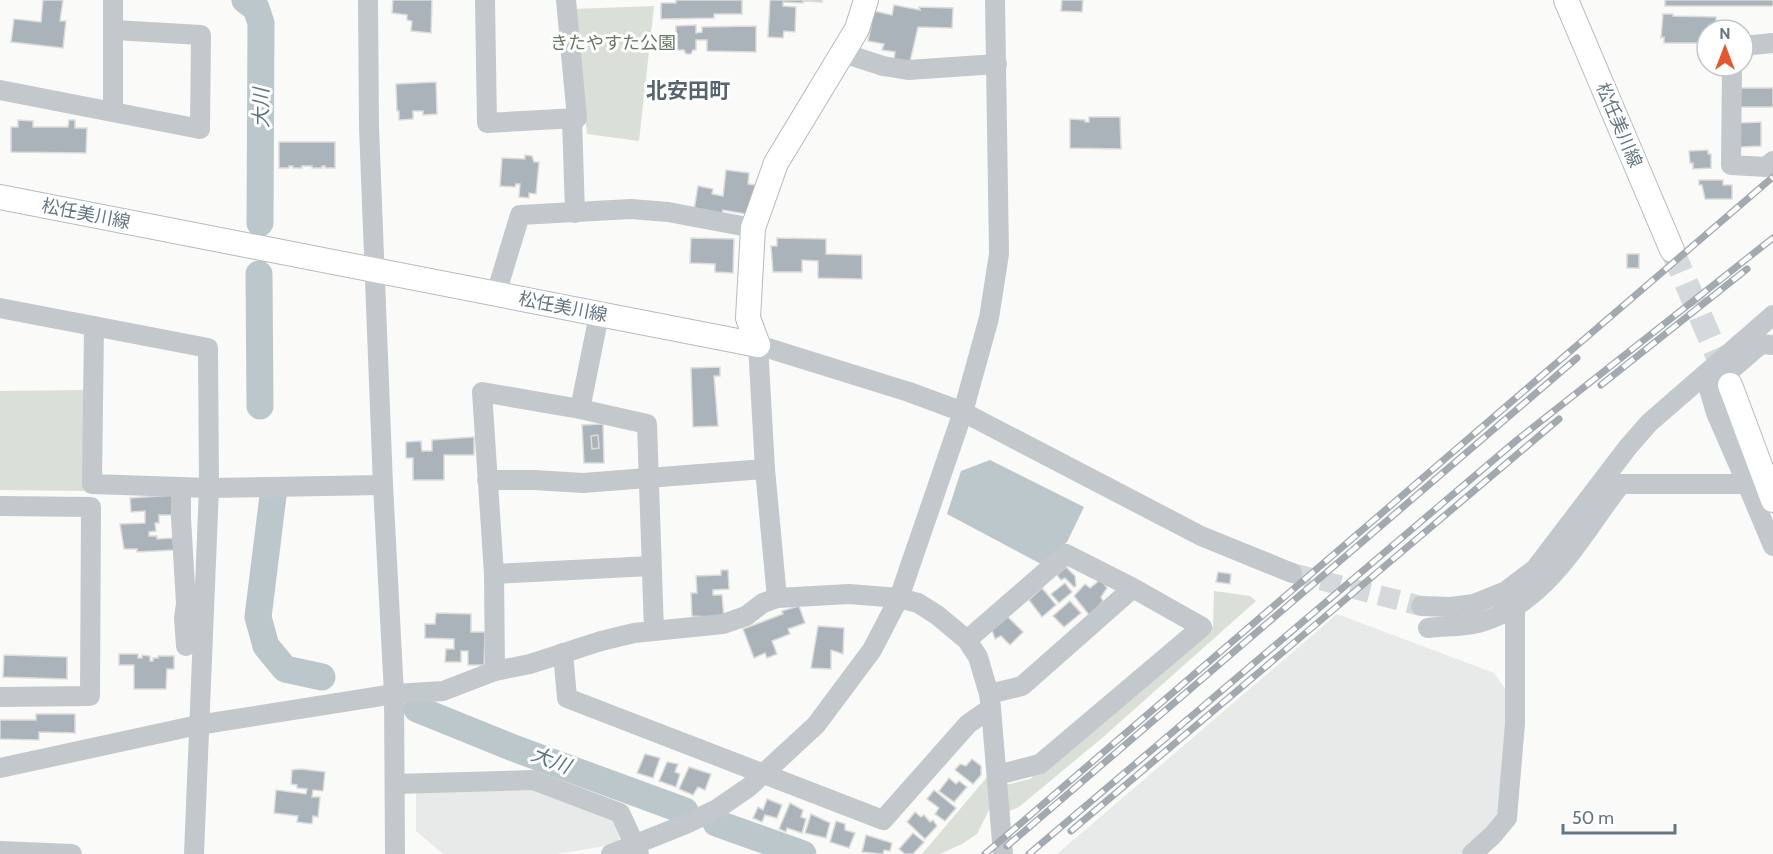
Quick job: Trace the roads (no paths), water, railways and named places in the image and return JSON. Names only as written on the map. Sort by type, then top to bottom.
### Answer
[{"type":"main road","points":[[758,345],[748,318],[753,228],[776,163],[857,29],[866,0]]},
{"type":"main road","name":"松任美川線","points":[[1566,0],[1672,250]]},
{"type":"main road","name":"松任美川線","points":[[0,197],[758,345]]},
{"type":"main road","points":[[1730,385],[1773,500]]},
{"type":"street","points":[[113,0],[113,111]]},
{"type":"street","points":[[368,0],[369,127],[394,694],[395,854]]},
{"type":"street","points":[[485,0],[488,123],[577,118],[566,0]]},
{"type":"street","points":[[611,854],[637,849],[717,809],[749,787],[816,725],[872,650],[899,598],[963,412],[989,318],[999,254],[994,0]]},
{"type":"street","points":[[0,90],[200,129],[201,35],[114,30]]},
{"type":"street","points":[[1755,45],[1773,43]]},
{"type":"street","points":[[843,53],[883,66],[908,70],[997,64]]},
{"type":"street","points":[[1732,78],[1731,165],[1766,167],[1773,161]]},
{"type":"street","points":[[572,119],[575,213]]},
{"type":"street","points":[[496,294],[520,215],[631,209],[668,212],[753,228]]},
{"type":"street","points":[[0,308],[208,348],[209,488],[195,601],[184,618],[186,646]]},
{"type":"street","points":[[580,409],[599,315]]},
{"type":"street","points":[[1421,606],[1451,607],[1474,604],[1506,591],[1535,569],[1649,423],[1773,315]]},
{"type":"street","points":[[94,326],[92,484],[209,488],[383,485]]},
{"type":"street","points":[[1773,345],[1761,344],[1709,389],[1716,413],[1773,546]]},
{"type":"street","points":[[777,598],[765,469],[758,345],[909,392],[963,412],[1201,536],[1292,573]]},
{"type":"street","points":[[495,671],[494,574],[482,392],[580,409],[647,424],[654,631]]},
{"type":"street","points":[[487,480],[583,483],[765,469]]},
{"type":"street","points":[[1428,628],[1477,623],[1515,609],[1563,563],[1621,484],[1747,484]]},
{"type":"street","points":[[181,487],[181,518],[195,601],[198,725],[194,854]]},
{"type":"street","points":[[0,506],[91,507],[90,696],[0,697]]},
{"type":"street","points":[[967,640],[1066,554],[1202,627],[1040,764],[997,775]]},
{"type":"street","points":[[494,574],[651,566]]},
{"type":"street","points":[[563,653],[567,698],[883,820],[990,701],[1022,686],[1133,588]]},
{"type":"street","points":[[1,765],[198,725],[394,694],[443,691],[495,671],[530,664],[602,641],[654,631],[723,624],[746,616],[763,603],[777,598],[849,594],[899,598],[918,603],[937,615],[967,640],[978,657],[990,701],[1004,854]]},
{"type":"street","points":[[1472,854],[1493,835],[1507,818],[1515,724],[1515,609]]},
{"type":"street","points":[[394,784],[533,780],[620,813],[637,849]]},
{"type":"street","points":[[6,852],[72,854]]},
{"type":"waterway","name":"大川","points":[[245,0],[256,8],[261,23],[260,223]]},
{"type":"waterway","name":"大川","points":[[259,274],[260,406]]},
{"type":"waterway","name":"大川","points":[[273,496],[258,617],[266,646],[285,669],[322,677]]},
{"type":"waterway","name":"大川","points":[[417,709],[516,749],[685,811]]},
{"type":"waterway","name":"大川","points":[[716,823],[803,854]]},
{"type":"tunnel","points":[[1672,250],[1728,380]]},
{"type":"tunnel","points":[[1292,573],[1421,606]]},
{"type":"railway","points":[[985,854],[1773,177]]},
{"type":"railway","points":[[1029,854],[1517,440],[1773,238]]},
{"type":"railway","points":[[1601,385],[1747,269]]},
{"type":"railway","points":[[1007,846],[1577,358]]},
{"type":"railway","points":[[1071,831],[1559,419]]},
{"type":"district","name":"北安田町","points":[[688,90]]},
{"type":"park label","name":"きたやすた公園","points":[[613,43]]}]
